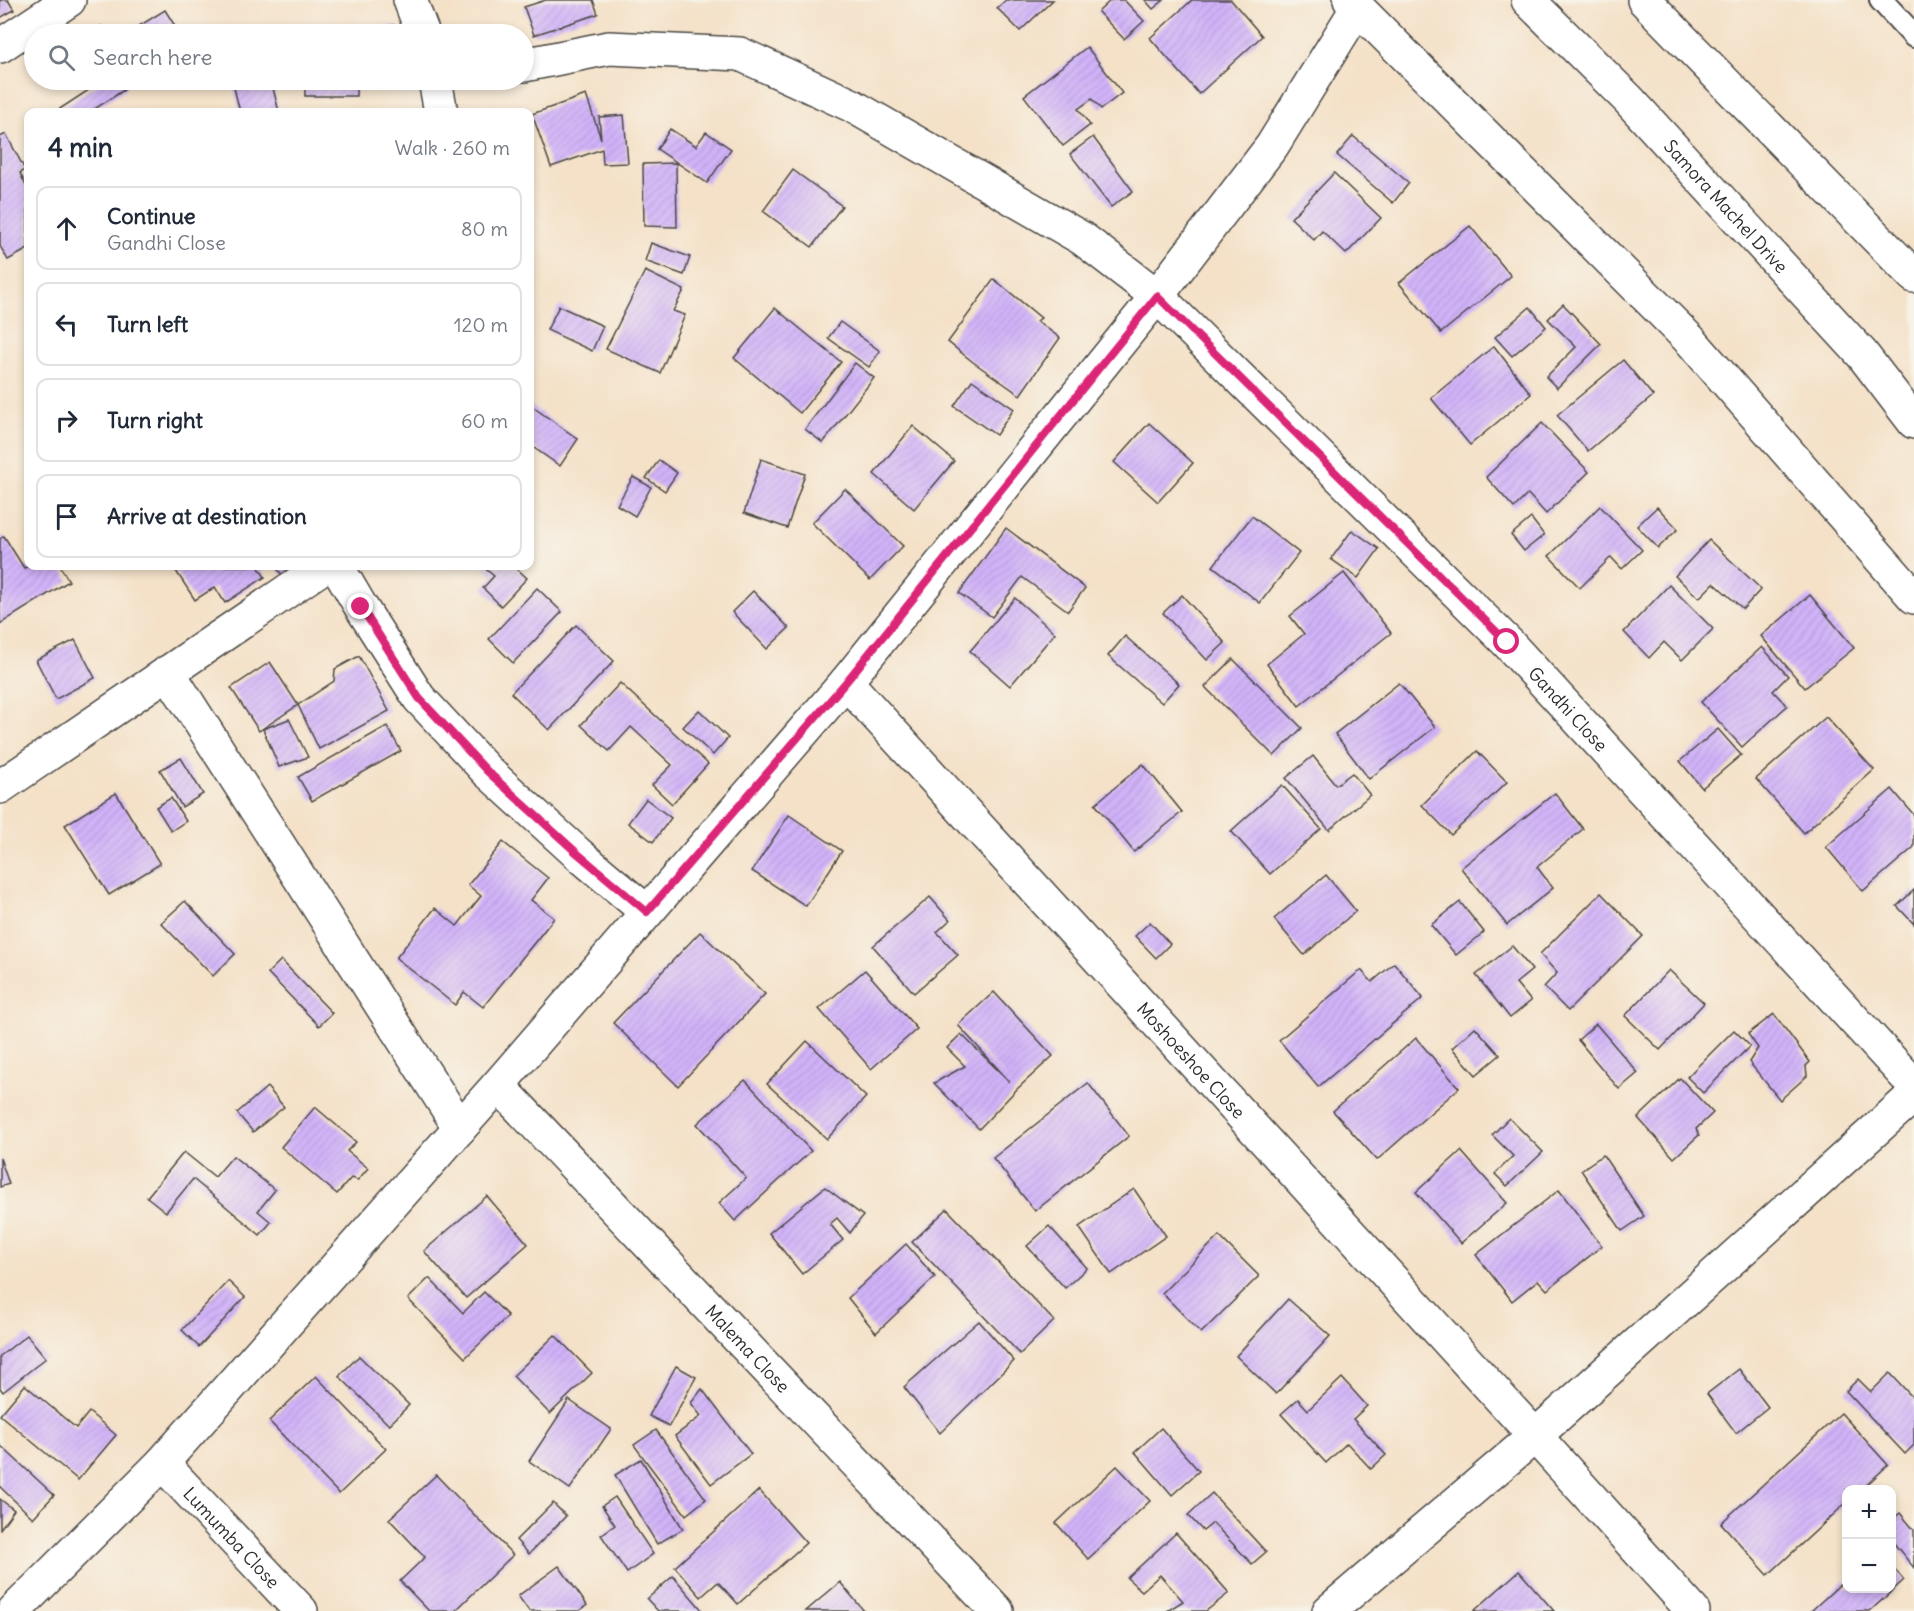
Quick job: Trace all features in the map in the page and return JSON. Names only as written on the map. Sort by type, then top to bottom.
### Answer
[{"type":"street","points":[[33,24],[69,0]]},
{"type":"street","points":[[410,0],[419,24]]},
{"type":"street","name":"Samora Machel Drive","points":[[1528,0],[1628,99],[1790,275],[1862,354],[1914,422]]},
{"type":"street","points":[[1644,0],[1914,276]]},
{"type":"street","points":[[14,1611],[162,1463],[498,1085],[846,682],[1157,296],[1272,146],[1354,4],[1691,341],[1914,597]]},
{"type":"street","points":[[0,46],[24,30]]},
{"type":"street","name":"Gandhi Close","points":[[534,63],[609,48],[740,54],[851,105],[1083,239],[1157,296],[1507,642],[1914,1085]]},
{"type":"street","points":[[0,787],[318,570]]},
{"type":"street","points":[[339,570],[419,698],[487,771],[577,853],[647,912]]},
{"type":"street","points":[[168,672],[460,1128]]},
{"type":"street","name":"Moshoeshoe Close","points":[[846,682],[1693,1611]]},
{"type":"street","name":"Malema Close","points":[[498,1085],[997,1611]]},
{"type":"street","points":[[1329,1611],[1535,1436],[1914,1095]]},
{"type":"street","name":"Lumumba Close","points":[[162,1463],[301,1611]]},
{"type":"lane","points":[[1881,0],[1914,36]]},
{"type":"building","points":[[0,0],[8,0],[14,10],[0,18]]},
{"type":"building","points":[[546,0],[593,0],[598,14],[534,35],[534,24],[530,24],[524,7]]},
{"type":"building","points":[[1006,0],[1053,0],[1020,31],[997,8]]},
{"type":"building","points":[[1111,0],[1124,0],[1144,21],[1124,39],[1098,12]]},
{"type":"building","points":[[1145,0],[1164,0],[1153,9]]},
{"type":"building","points":[[1192,0],[1231,0],[1262,36],[1199,94],[1150,38]]},
{"type":"building","points":[[165,10],[174,24],[142,24]]},
{"type":"building","points":[[1087,47],[1122,93],[1101,109],[1092,99],[1078,109],[1090,125],[1063,146],[1024,96]]},
{"type":"building","points":[[89,90],[124,90],[96,108],[61,108]]},
{"type":"building","points":[[234,90],[274,90],[278,108],[239,108]]},
{"type":"building","points":[[305,90],[356,90],[356,96],[305,96]]},
{"type":"building","points":[[586,95],[601,139],[599,117],[624,115],[628,163],[603,164],[602,149],[551,167],[534,120],[534,113]]},
{"type":"building","points":[[670,129],[696,146],[706,132],[731,149],[707,183],[657,149]]},
{"type":"building","points":[[6,134],[24,168],[20,173],[24,182],[24,251],[8,260],[0,246],[0,137]]},
{"type":"building","points":[[1353,136],[1409,183],[1393,203],[1337,155]]},
{"type":"building","points":[[1093,137],[1133,191],[1111,207],[1070,154]]},
{"type":"building","points":[[676,163],[677,227],[644,226],[643,164]]},
{"type":"building","points":[[793,170],[842,206],[812,247],[763,211]]},
{"type":"building","points":[[1334,173],[1381,218],[1346,254],[1322,231],[1314,240],[1291,218]]},
{"type":"building","points":[[1470,226],[1511,276],[1441,333],[1399,283]]},
{"type":"building","points":[[651,243],[690,257],[684,275],[645,261]]},
{"type":"building","points":[[645,271],[684,290],[673,311],[685,315],[660,373],[606,349]]},
{"type":"building","points":[[994,279],[1041,318],[1037,321],[1060,338],[1020,395],[948,342]]},
{"type":"building","points":[[1563,304],[1601,344],[1557,388],[1546,377],[1576,347],[1548,319]]},
{"type":"building","points":[[559,306],[603,326],[592,351],[547,330]]},
{"type":"building","points":[[1530,307],[1546,327],[1512,356],[1495,337]]},
{"type":"building","points":[[775,308],[841,362],[800,413],[734,358]]},
{"type":"building","points":[[840,322],[880,351],[869,367],[828,338]]},
{"type":"building","points":[[1494,346],[1531,394],[1470,445],[1431,398]]},
{"type":"building","points":[[1623,360],[1653,396],[1588,451],[1557,415]]},
{"type":"building","points":[[855,363],[874,378],[823,443],[805,429]]},
{"type":"building","points":[[972,380],[1014,409],[996,435],[954,406]]},
{"type":"building","points":[[534,408],[578,439],[560,466],[534,448]]},
{"type":"building","points":[[1149,423],[1193,463],[1158,502],[1114,462]]},
{"type":"building","points":[[1542,423],[1589,472],[1546,514],[1528,494],[1514,508],[1486,477]]},
{"type":"building","points":[[913,426],[954,461],[914,509],[874,474]]},
{"type":"building","points":[[761,459],[805,474],[787,528],[744,513]]},
{"type":"building","points":[[659,460],[677,473],[665,491],[646,478]]},
{"type":"building","points":[[633,477],[651,487],[635,516],[617,505]]},
{"type":"building","points":[[845,489],[903,546],[870,580],[812,523]]},
{"type":"building","points":[[1600,506],[1642,550],[1622,569],[1611,557],[1580,588],[1549,556]]},
{"type":"building","points":[[1657,507],[1678,529],[1658,548],[1637,526]]},
{"type":"building","points":[[1252,516],[1299,553],[1260,603],[1213,566]]},
{"type":"building","points":[[1531,518],[1544,535],[1524,551],[1511,535]]},
{"type":"building","points":[[1006,528],[1085,588],[1068,611],[1022,577],[992,617],[959,593]]},
{"type":"building","points":[[1352,530],[1379,549],[1358,578],[1331,559]]},
{"type":"building","points":[[4,536],[24,570],[62,570],[69,581],[0,624],[0,539]]},
{"type":"building","points":[[1709,540],[1761,589],[1743,609],[1714,583],[1699,598],[1675,576]]},
{"type":"building","points":[[175,570],[261,570],[265,577],[225,603],[215,587],[195,600]]},
{"type":"building","points":[[278,570],[291,570],[283,576]]},
{"type":"building","points":[[487,570],[518,570],[527,578],[501,606],[483,588],[494,576]]},
{"type":"building","points":[[1344,573],[1391,633],[1299,706],[1267,664],[1304,634],[1290,616]]},
{"type":"building","points":[[1669,585],[1713,629],[1682,660],[1664,642],[1649,658],[1624,632]]},
{"type":"building","points":[[537,588],[562,612],[513,663],[489,639]]},
{"type":"building","points":[[753,591],[789,628],[767,649],[732,612]]},
{"type":"building","points":[[1182,595],[1225,643],[1207,660],[1163,613]]},
{"type":"building","points":[[1810,595],[1854,648],[1805,688],[1761,636]]},
{"type":"building","points":[[1015,598],[1055,633],[1010,686],[970,651]]},
{"type":"building","points":[[576,625],[614,661],[549,730],[511,693]]},
{"type":"building","points":[[1125,636],[1179,684],[1162,703],[1108,656]]},
{"type":"building","points":[[75,640],[95,678],[56,699],[36,660]]},
{"type":"building","points":[[1762,647],[1788,676],[1773,691],[1787,706],[1742,747],[1701,702]]},
{"type":"building","points":[[359,656],[389,711],[319,749],[298,705],[334,681],[335,669]]},
{"type":"building","points":[[1233,659],[1302,728],[1274,756],[1205,687]]},
{"type":"building","points":[[270,662],[298,705],[259,731],[231,688]]},
{"type":"building","points":[[620,683],[708,764],[672,804],[652,785],[672,765],[631,727],[609,751],[581,725]]},
{"type":"building","points":[[1399,683],[1435,727],[1369,779],[1335,734]]},
{"type":"building","points":[[699,710],[728,738],[713,755],[683,727]]},
{"type":"building","points":[[1826,717],[1874,770],[1804,833],[1756,779]]},
{"type":"building","points":[[289,719],[308,757],[279,767],[263,729]]},
{"type":"building","points":[[387,726],[401,751],[312,801],[298,777]]},
{"type":"building","points":[[1718,729],[1741,755],[1702,788],[1680,761]]},
{"type":"building","points":[[1477,751],[1507,782],[1451,835],[1422,805]]},
{"type":"building","points":[[1313,756],[1336,785],[1352,773],[1370,795],[1329,830],[1286,778]]},
{"type":"building","points":[[181,758],[203,794],[182,807],[160,770]]},
{"type":"building","points":[[1143,764],[1182,812],[1134,852],[1095,804]]},
{"type":"building","points":[[1282,785],[1321,829],[1270,874],[1231,831]]},
{"type":"building","points":[[1892,789],[1914,815],[1914,847],[1863,891],[1826,847]]},
{"type":"building","points":[[116,793],[160,864],[109,895],[65,825]]},
{"type":"building","points":[[1555,793],[1583,829],[1537,867],[1553,888],[1507,925],[1461,868]]},
{"type":"building","points":[[171,798],[186,821],[171,831],[156,807]]},
{"type":"building","points":[[646,799],[671,818],[653,842],[628,823]]},
{"type":"building","points":[[789,815],[842,851],[806,906],[752,871]]},
{"type":"building","points":[[503,842],[548,878],[531,900],[554,918],[483,1007],[464,992],[455,1005],[396,958],[435,908],[457,926],[481,896],[468,885]]},
{"type":"building","points":[[1326,875],[1356,911],[1304,955],[1274,919]]},
{"type":"building","points":[[1914,890],[1914,924],[1897,906]]},
{"type":"building","points":[[1601,893],[1643,936],[1568,1011],[1544,987],[1557,973],[1540,954]]},
{"type":"building","points":[[930,897],[950,920],[937,932],[958,955],[914,993],[873,946]]},
{"type":"building","points":[[185,901],[235,954],[213,976],[161,923]]},
{"type":"building","points":[[1460,902],[1484,932],[1456,955],[1431,925]]},
{"type":"building","points":[[1150,922],[1170,944],[1156,958],[1135,936]]},
{"type":"building","points":[[700,932],[765,994],[678,1086],[613,1023]]},
{"type":"building","points":[[1512,946],[1532,970],[1516,983],[1531,1001],[1510,1018],[1476,975]]},
{"type":"building","points":[[281,960],[332,1013],[319,1026],[268,973]]},
{"type":"building","points":[[1394,963],[1423,998],[1318,1087],[1279,1040],[1361,970],[1372,982]]},
{"type":"building","points":[[865,970],[917,1029],[871,1069],[819,1009]]},
{"type":"building","points":[[1669,970],[1704,1003],[1660,1050],[1625,1016]]},
{"type":"building","points":[[994,992],[1053,1056],[979,1129],[934,1083],[965,1066],[947,1048],[961,1034],[1010,1082],[958,1025]]},
{"type":"building","points":[[1774,1014],[1810,1062],[1806,1066],[1807,1076],[1780,1100],[1749,1062],[1758,1048],[1748,1034]]},
{"type":"building","points":[[1596,1024],[1638,1073],[1619,1089],[1578,1040]]},
{"type":"building","points":[[1475,1027],[1500,1055],[1476,1075],[1452,1048]]},
{"type":"building","points":[[1734,1030],[1750,1046],[1703,1093],[1687,1077]]},
{"type":"building","points":[[1416,1038],[1459,1088],[1377,1160],[1333,1111]]},
{"type":"building","points":[[807,1041],[866,1097],[827,1139],[767,1084]]},
{"type":"building","points":[[1680,1078],[1713,1113],[1696,1129],[1699,1135],[1674,1158],[1638,1118]]},
{"type":"building","points":[[745,1080],[811,1151],[735,1221],[719,1203],[746,1178],[697,1124]]},
{"type":"building","points":[[1088,1083],[1129,1136],[1035,1211],[993,1158]]},
{"type":"building","points":[[267,1087],[284,1107],[253,1132],[237,1113]]},
{"type":"building","points":[[315,1107],[356,1142],[347,1151],[368,1168],[358,1180],[351,1178],[337,1194],[281,1147]]},
{"type":"building","points":[[1509,1118],[1543,1152],[1507,1186],[1495,1174],[1513,1156],[1492,1135]]},
{"type":"building","points":[[1461,1151],[1507,1203],[1461,1243],[1416,1192]]},
{"type":"building","points":[[184,1152],[215,1177],[233,1156],[275,1190],[258,1211],[271,1222],[260,1235],[193,1179],[166,1212],[147,1197]]},
{"type":"building","points":[[1603,1155],[1644,1216],[1622,1231],[1581,1170]]},
{"type":"building","points":[[0,1158],[9,1184],[0,1187]]},
{"type":"building","points":[[825,1187],[863,1216],[850,1233],[837,1218],[830,1224],[843,1240],[802,1274],[769,1233]]},
{"type":"building","points":[[1134,1189],[1166,1236],[1111,1274],[1079,1227]]},
{"type":"building","points":[[1559,1190],[1602,1246],[1547,1290],[1538,1280],[1512,1301],[1476,1255]]},
{"type":"building","points":[[487,1196],[528,1244],[466,1298],[424,1251]]},
{"type":"building","points":[[947,1209],[1054,1321],[1020,1354],[912,1242]]},
{"type":"building","points":[[1049,1226],[1087,1268],[1065,1288],[1027,1246]]},
{"type":"building","points":[[1219,1236],[1259,1276],[1201,1333],[1162,1293]]},
{"type":"building","points":[[906,1244],[935,1277],[876,1333],[848,1298]]},
{"type":"building","points":[[429,1278],[463,1313],[484,1292],[508,1316],[465,1358],[408,1299]]},
{"type":"building","points":[[228,1281],[245,1297],[199,1347],[182,1330]]},
{"type":"building","points":[[1288,1299],[1330,1336],[1276,1394],[1236,1356]]},
{"type":"building","points":[[979,1321],[1014,1361],[940,1433],[904,1387]]},
{"type":"building","points":[[27,1335],[46,1358],[3,1392],[0,1388],[0,1356]]},
{"type":"building","points":[[555,1335],[592,1373],[550,1414],[513,1376]]},
{"type":"building","points":[[359,1356],[409,1405],[389,1425],[339,1376]]},
{"type":"building","points":[[676,1366],[696,1377],[669,1426],[649,1416]]},
{"type":"building","points":[[1739,1369],[1768,1407],[1736,1433],[1707,1394]]},
{"type":"building","points":[[1890,1373],[1914,1399],[1914,1445],[1905,1454],[1846,1391],[1858,1379],[1871,1392]]},
{"type":"building","points":[[316,1376],[386,1449],[339,1494],[269,1421]]},
{"type":"building","points":[[1342,1378],[1367,1406],[1353,1419],[1386,1455],[1371,1469],[1347,1443],[1326,1463],[1281,1414],[1298,1399],[1308,1410]]},
{"type":"building","points":[[25,1385],[76,1428],[89,1412],[116,1435],[78,1480],[0,1415]]},
{"type":"building","points":[[702,1389],[751,1454],[711,1484],[675,1436],[701,1416],[691,1403]]},
{"type":"building","points":[[569,1400],[611,1429],[570,1489],[529,1461]]},
{"type":"building","points":[[1841,1413],[1888,1465],[1866,1485],[1842,1485],[1842,1507],[1768,1575],[1721,1523]]},
{"type":"building","points":[[1161,1428],[1199,1471],[1172,1495],[1135,1452]]},
{"type":"building","points":[[656,1430],[706,1499],[686,1515],[634,1445]]},
{"type":"building","points":[[0,1445],[54,1495],[33,1518],[0,1487]]},
{"type":"building","points":[[641,1459],[683,1529],[657,1544],[615,1475]]},
{"type":"building","points":[[1117,1466],[1150,1501],[1088,1559],[1056,1523]]},
{"type":"building","points":[[436,1475],[513,1555],[455,1611],[429,1611],[400,1581],[425,1557],[389,1519]]},
{"type":"building","points":[[759,1490],[806,1543],[738,1604],[718,1582],[701,1597],[675,1567]]},
{"type":"building","points":[[1212,1493],[1266,1552],[1252,1564],[1213,1523],[1203,1531],[1188,1515]]},
{"type":"building","points":[[615,1497],[653,1554],[627,1573],[601,1535],[615,1525],[602,1506]]},
{"type":"building","points":[[0,1499],[14,1510],[0,1529]]},
{"type":"building","points":[[553,1503],[566,1516],[529,1554],[516,1540]]},
{"type":"building","points":[[1900,1513],[1914,1530],[1914,1568],[1896,1546],[1896,1516]]},
{"type":"building","points":[[1176,1533],[1229,1593],[1206,1611],[1167,1611],[1183,1601],[1160,1575],[1142,1591],[1127,1578]]},
{"type":"building","points":[[559,1566],[587,1605],[579,1611],[529,1611],[518,1596]]},
{"type":"building","points":[[1519,1571],[1554,1611],[1474,1611]]},
{"type":"building","points":[[1896,1571],[1904,1580],[1896,1587]]},
{"type":"building","points":[[673,1576],[703,1611],[658,1611],[647,1599]]},
{"type":"building","points":[[840,1582],[864,1611],[806,1611]]},
{"type":"building","points":[[1842,1583],[1842,1593],[1890,1593],[1870,1611],[1811,1611]]},
{"type":"route","points":[[361,607],[419,698],[487,771],[577,853],[647,912],[846,682],[1157,296],[1507,642]]}]
